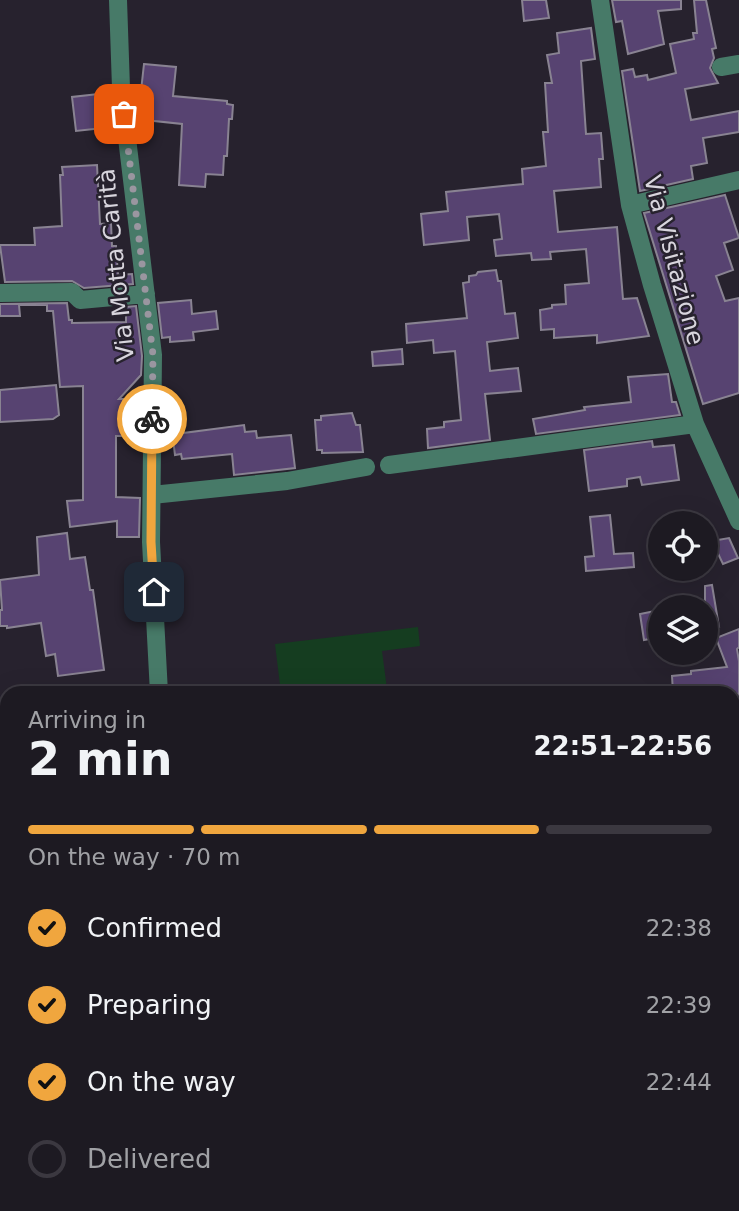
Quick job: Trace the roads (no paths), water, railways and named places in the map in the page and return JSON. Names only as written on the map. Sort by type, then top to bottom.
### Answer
[{"type":"street","name":"Via Motta Carità","points":[[118,0],[121,88],[153,355],[151,542],[159,686]]},
{"type":"street","name":"Via Visitazione","points":[[600,0],[630,205],[695,424],[739,521]]},
{"type":"street","points":[[630,205],[739,180]]},
{"type":"street","points":[[0,293],[72,292],[80,300],[146,294]]},
{"type":"street","points":[[389,465],[695,424]]},
{"type":"street","points":[[152,495],[288,481],[366,467]]}]
